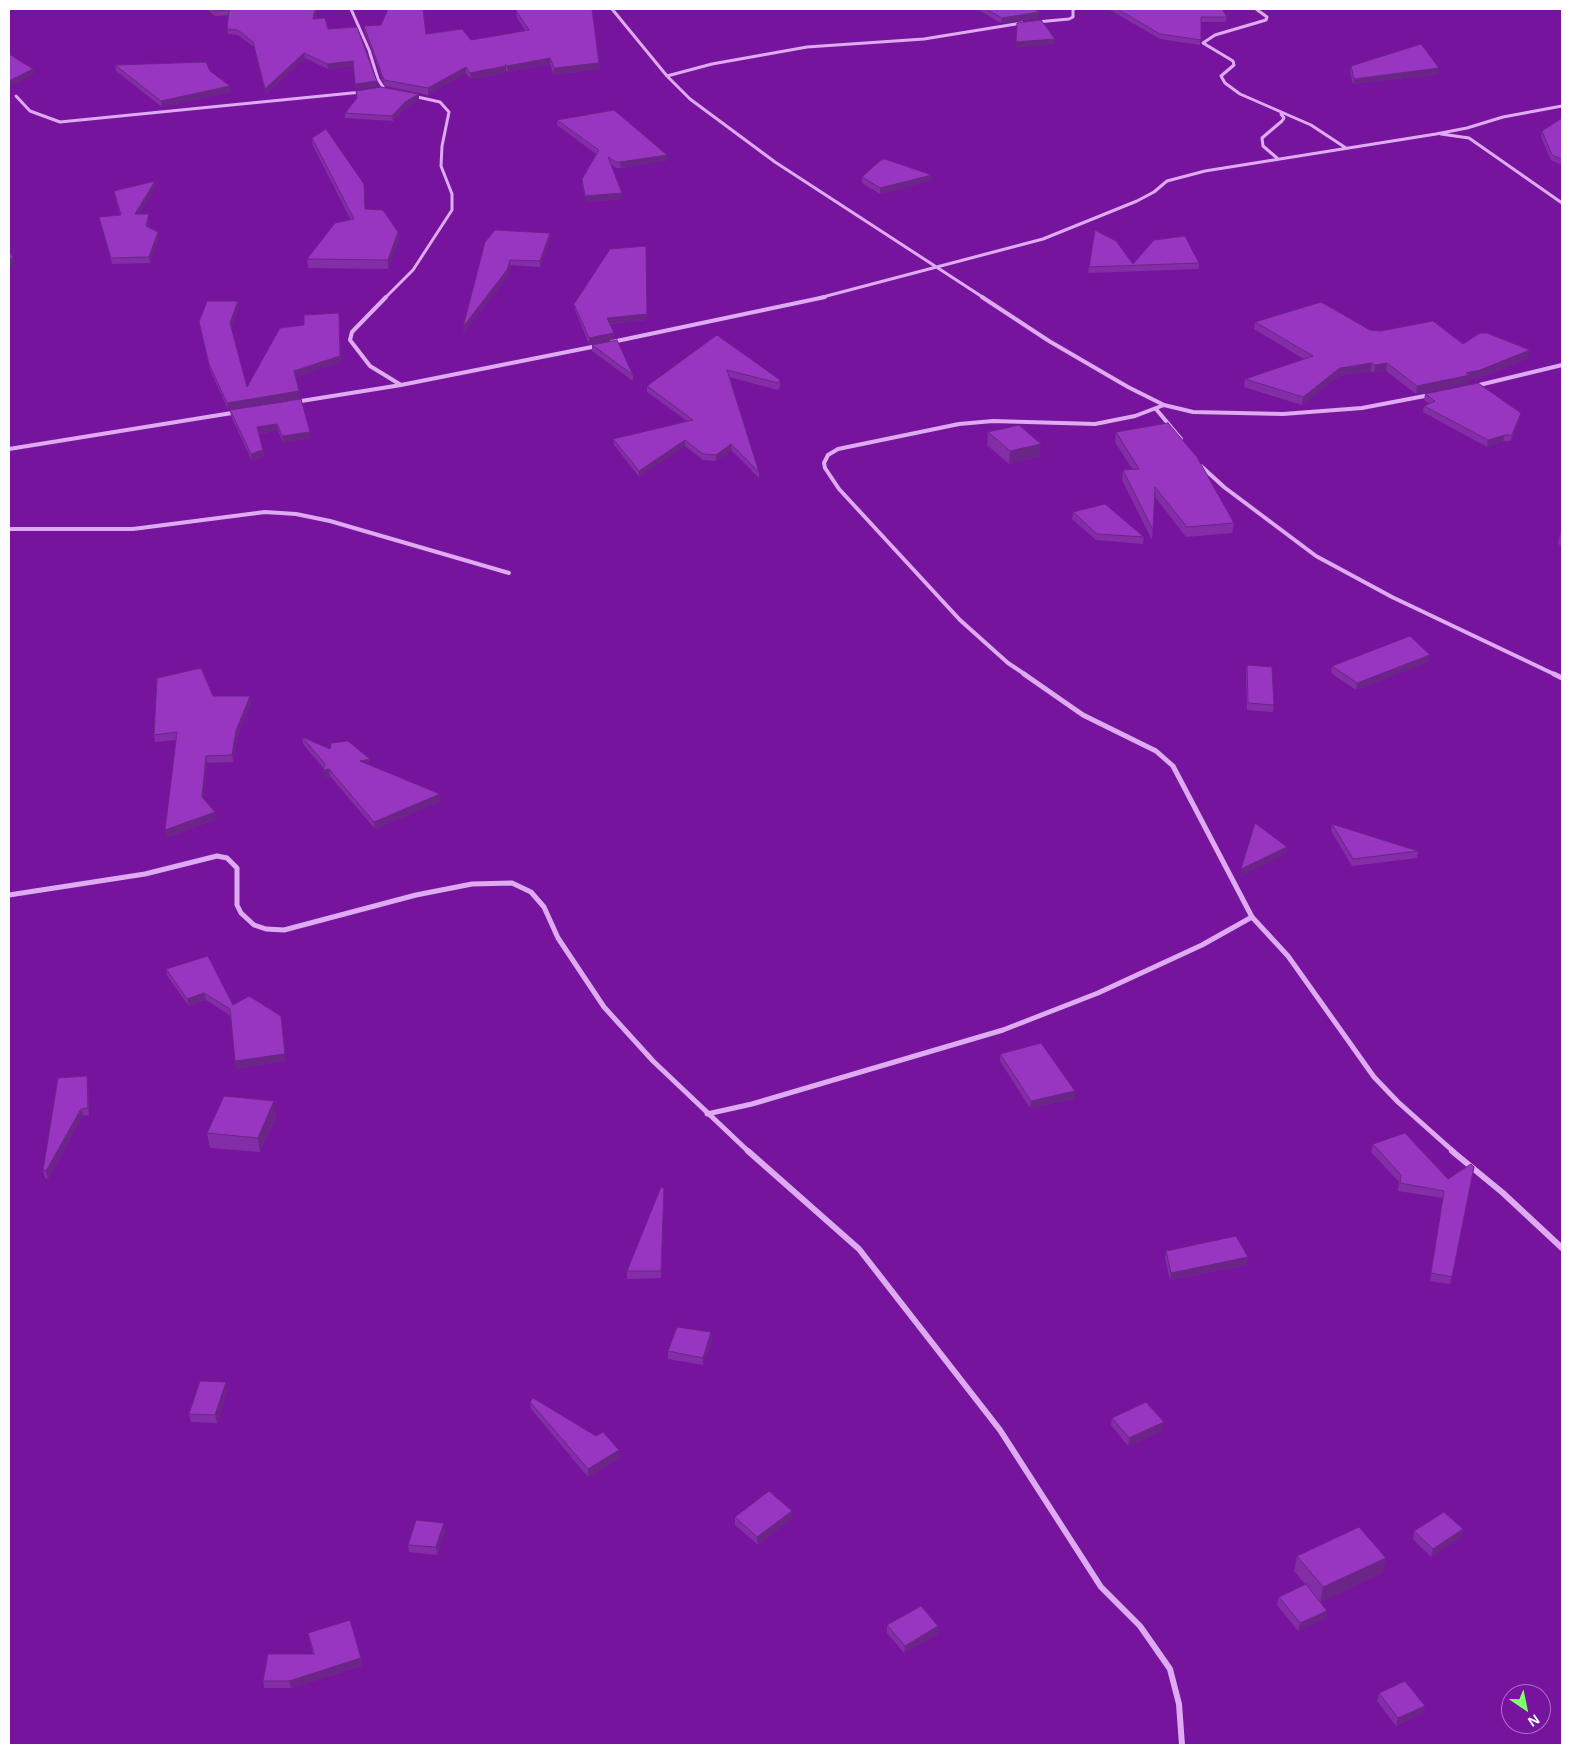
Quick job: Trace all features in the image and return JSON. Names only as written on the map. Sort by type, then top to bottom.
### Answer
[{"type":"street","points":[[351,9],[369,50],[382,89],[389,92]]},
{"type":"street","points":[[612,9],[667,76],[690,99],[775,162],[934,268],[1049,341],[1128,387],[1164,405],[1193,412],[1243,414],[1324,412],[1362,408],[1438,394]]},
{"type":"street","points":[[1034,22],[1069,19],[1073,17],[1073,9]]},
{"type":"street","points":[[1256,9],[1267,17],[1266,20],[1214,35],[1203,43],[1233,61],[1234,65],[1221,76],[1230,88],[1281,113],[1311,125],[1346,148]]},
{"type":"street","points":[[667,76],[712,64],[807,47],[924,39],[1026,23]]},
{"type":"street","points":[[16,96],[30,111],[60,122],[366,91]]},
{"type":"street","points":[[402,385],[370,366],[354,348],[350,340],[352,332],[413,270],[452,210],[452,194],[441,166],[442,146],[449,112],[444,105],[433,99],[411,95]]},
{"type":"street","points":[[284,404],[402,385],[537,359],[821,298],[1043,239],[1129,204],[1154,192],[1167,181],[1205,171],[1436,134],[1467,128],[1503,117],[1562,106]]},
{"type":"street","points":[[1277,158],[1263,146],[1262,138],[1282,121],[1284,118],[1281,113]]},
{"type":"street","points":[[1467,128],[1469,138]]},
{"type":"street","points":[[1436,134],[1469,138],[1562,203]]},
{"type":"street","points":[[1467,388],[1562,366]]},
{"type":"street","points":[[1164,405],[1134,416],[1095,424],[1074,425],[993,421],[959,424],[838,449],[828,454],[825,468],[839,489],[960,620],[1008,663],[1084,715],[1156,751],[1173,766],[1187,789],[1199,818],[1252,918],[1288,956],[1350,1046],[1398,1102],[1562,1248]]},
{"type":"street","points":[[1156,409],[1185,444]]},
{"type":"street","points":[[9,449],[245,410]]},
{"type":"street","points":[[1199,463],[1224,487],[1316,556],[1392,597],[1562,678]]},
{"type":"street","points":[[9,529],[133,529],[265,512],[296,514],[330,521],[509,573]]},
{"type":"street","points":[[9,896],[145,874],[217,856],[227,858],[237,868],[237,905],[241,913],[254,925],[266,929],[284,930],[416,895],[472,884],[512,883],[531,892],[544,907],[558,938],[604,1007],[653,1061],[707,1114],[859,1249],[1000,1430],[1102,1587],[1140,1626],[1170,1669],[1179,1704],[1182,1745]]},
{"type":"street","points":[[707,1114],[752,1104],[1003,1030],[1098,993],[1202,945],[1252,918]]},
{"type":"building","points":[[212,9],[315,9],[313,19],[325,18],[328,29],[357,27],[377,81],[355,84],[353,61],[327,64],[304,53],[265,89],[253,42],[238,30],[227,29],[229,10],[215,11]]},
{"type":"building","points":[[388,9],[423,9],[426,34],[462,29],[471,40],[529,30],[516,9],[592,9],[599,63],[554,68],[550,58],[507,66],[505,64],[506,66],[470,73],[466,67],[428,88],[384,80],[364,26],[381,25]]},
{"type":"building","points":[[986,9],[1034,9],[1039,12],[1002,18]]},
{"type":"building","points":[[1117,9],[1222,9],[1227,17],[1201,17],[1201,40],[1160,34]]},
{"type":"building","points":[[1041,20],[1055,39],[1016,42],[1017,23]]},
{"type":"building","points":[[1421,44],[1439,68],[1354,79],[1351,66]]},
{"type":"building","points":[[9,54],[33,69],[9,81]]},
{"type":"building","points":[[206,62],[210,71],[230,86],[161,101],[115,65]]},
{"type":"building","points":[[381,87],[419,94],[405,102],[392,116],[345,113],[357,98],[356,91]]},
{"type":"building","points":[[614,110],[667,155],[620,162],[616,162],[608,157],[622,193],[585,196],[582,179],[599,150],[557,120]]},
{"type":"building","points":[[1562,118],[1562,159],[1552,155],[1542,131]]},
{"type":"building","points":[[326,129],[364,184],[365,209],[383,210],[398,232],[388,260],[307,259],[335,223],[354,219],[312,138]]},
{"type":"building","points":[[885,159],[932,175],[880,188],[862,177],[881,160]]},
{"type":"building","points":[[155,181],[135,214],[149,214],[146,226],[158,232],[149,257],[111,258],[99,217],[121,215],[114,191]]},
{"type":"building","points":[[495,230],[550,233],[540,261],[510,260],[507,270],[463,327],[485,242]]},
{"type":"building","points":[[1095,230],[1116,241],[1133,264],[1154,240],[1185,236],[1199,263],[1089,267]]},
{"type":"building","points":[[646,246],[647,314],[607,318],[614,333],[589,338],[574,304],[610,249]]},
{"type":"building","points":[[9,250],[13,258],[9,259]]},
{"type":"building","points":[[207,301],[238,301],[230,323],[247,387],[280,328],[304,325],[304,315],[339,313],[340,356],[294,371],[299,391],[227,403],[209,364],[199,322]]},
{"type":"building","points":[[1321,302],[1370,330],[1380,331],[1433,321],[1463,344],[1480,333],[1487,333],[1530,350],[1480,370],[1466,373],[1470,375],[1417,386],[1387,363],[1375,365],[1372,363],[1340,368],[1303,397],[1245,379],[1313,356],[1255,322]]},
{"type":"building","points":[[717,335],[780,380],[778,383],[727,370],[759,472],[731,444],[716,455],[703,454],[685,440],[639,471],[613,439],[693,420],[647,386]]},
{"type":"building","points":[[617,340],[633,375],[592,345]]},
{"type":"building","points":[[1478,383],[1521,413],[1512,435],[1488,440],[1424,406],[1435,401],[1425,394]]},
{"type":"building","points":[[301,399],[310,432],[282,436],[277,424],[257,427],[263,450],[251,454],[230,410]]},
{"type":"building","points":[[1168,423],[1197,457],[1234,523],[1187,527],[1155,487],[1153,530],[1123,470],[1139,469],[1116,432]]},
{"type":"building","points":[[1019,425],[1041,444],[1010,451],[988,432]]},
{"type":"building","points":[[1105,504],[1144,537],[1097,534],[1073,512]]},
{"type":"building","points":[[1410,636],[1430,655],[1357,683],[1332,666]]},
{"type":"building","points":[[1247,665],[1272,667],[1274,705],[1248,703]]},
{"type":"building","points":[[201,668],[213,696],[250,696],[236,731],[232,755],[206,756],[202,797],[215,812],[165,830],[177,732],[154,735],[157,678]]},
{"type":"building","points":[[302,737],[330,749],[331,743],[348,741],[370,759],[360,761],[440,794],[374,822],[329,769],[323,770],[325,764]]},
{"type":"building","points":[[1255,823],[1287,847],[1241,869]]},
{"type":"building","points":[[1332,824],[1418,851],[1353,859]]},
{"type":"building","points":[[208,956],[233,1005],[249,996],[281,1016],[285,1054],[235,1061],[230,1009],[204,993],[187,999],[166,969]]},
{"type":"building","points":[[1041,1043],[1075,1091],[1031,1101],[1000,1054]]},
{"type":"building","points":[[87,1076],[88,1108],[81,1109],[46,1171],[43,1170],[58,1078]]},
{"type":"building","points":[[224,1096],[274,1101],[258,1138],[207,1133]]},
{"type":"building","points":[[1405,1133],[1448,1179],[1471,1164],[1474,1167],[1452,1277],[1431,1273],[1444,1191],[1400,1183],[1401,1175],[1373,1144]]},
{"type":"building","points":[[661,1187],[664,1188],[661,1271],[627,1271]]},
{"type":"building","points":[[1236,1236],[1248,1257],[1171,1273],[1166,1251]]},
{"type":"building","points":[[677,1327],[711,1332],[703,1358],[668,1351]]},
{"type":"building","points":[[200,1381],[226,1382],[215,1415],[189,1414]]},
{"type":"building","points":[[533,1398],[596,1436],[603,1432],[619,1450],[588,1469],[530,1402]]},
{"type":"building","points":[[1146,1402],[1164,1422],[1129,1438],[1112,1418]]},
{"type":"building","points":[[769,1491],[792,1511],[757,1537],[735,1517]]},
{"type":"building","points":[[1444,1512],[1463,1529],[1433,1549],[1414,1531]]},
{"type":"building","points":[[416,1520],[444,1523],[436,1547],[408,1545]]},
{"type":"building","points":[[1359,1527],[1386,1558],[1323,1587],[1297,1556]]},
{"type":"building","points":[[1306,1584],[1327,1611],[1300,1623],[1279,1597]]},
{"type":"building","points":[[921,1606],[938,1626],[905,1646],[887,1625]]},
{"type":"building","points":[[350,1620],[361,1658],[289,1681],[263,1681],[268,1654],[314,1654],[308,1633]]},
{"type":"building","points":[[1405,1681],[1425,1706],[1398,1718],[1379,1693]]}]
